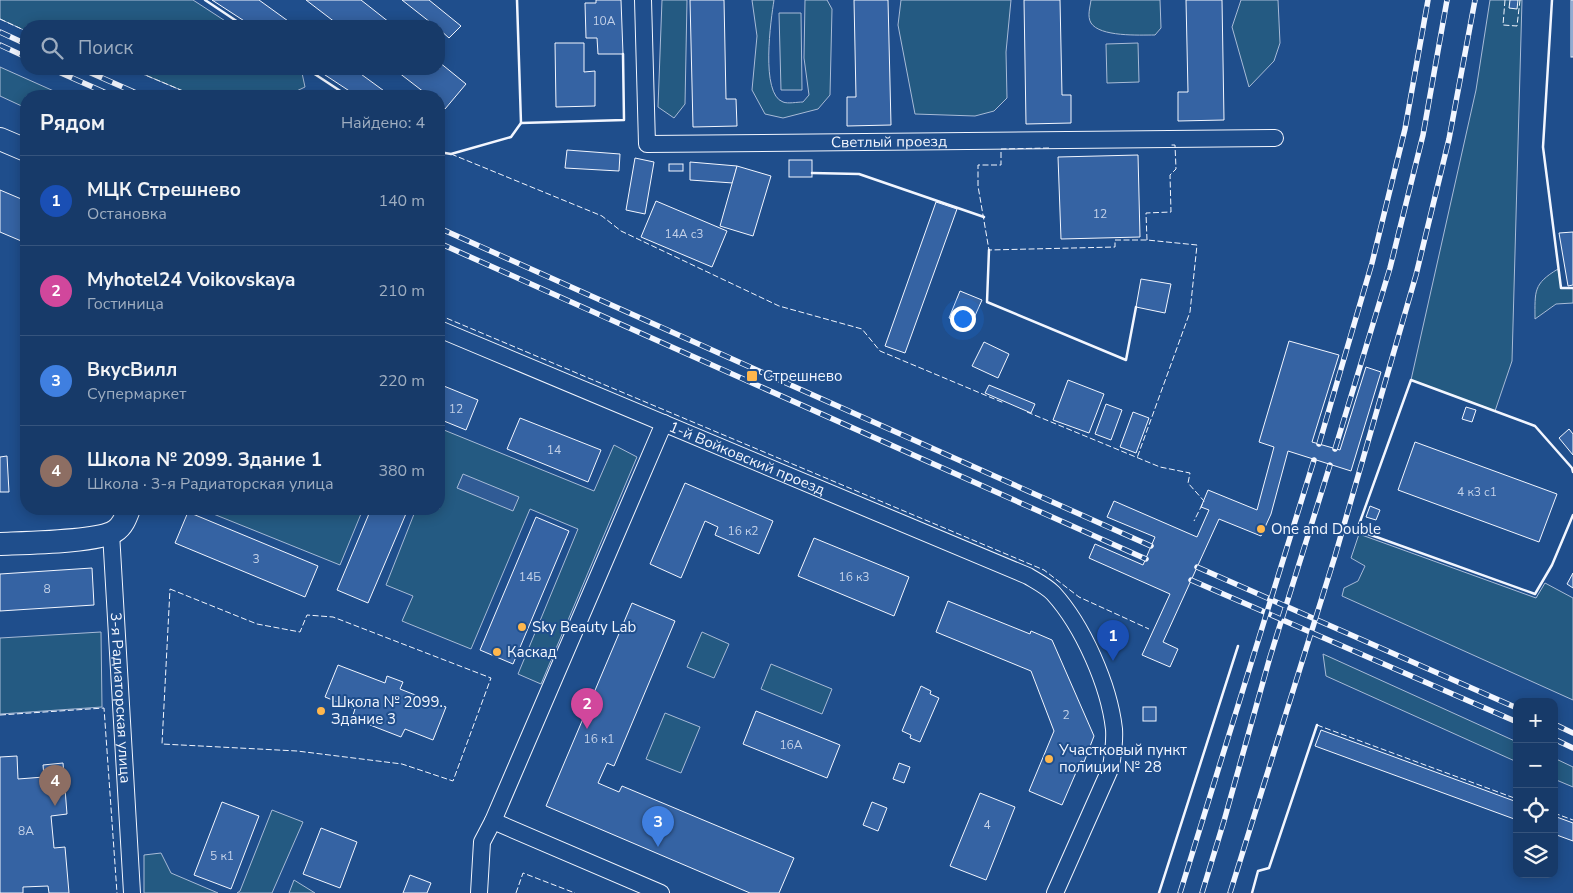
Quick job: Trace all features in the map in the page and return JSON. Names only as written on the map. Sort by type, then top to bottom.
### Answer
[{"type":"street","name":"Светлый проезд","points":[[643,0],[647,144],[1275,138]]},
{"type":"street","points":[[0,138],[20,147]]},
{"type":"street","name":"1-й Войковский проезд","points":[[445,332],[1028,576],[1052,592],[1080,632],[1096,664],[1114,729],[1114,749],[1111,767],[1055,893]]},
{"type":"street","points":[[479,893],[482,842],[493,821],[664,423]]},
{"type":"street","points":[[0,544],[83,539],[111,533],[121,525],[126,515]]},
{"type":"street","name":"3-я Радиаторская улица","points":[[111,533],[132,893]]},
{"type":"street","points":[[493,821],[661,893]]},
{"type":"shaded area","points":[[0,0],[193,0],[224,20],[20,20],[20,28],[0,19]]},
{"type":"shaded area","points":[[662,0],[687,0],[685,104],[674,118],[658,107]]},
{"type":"shaded area","points":[[752,0],[774,0],[769,39],[771,85],[776,96],[783,102],[790,103],[803,102],[809,95],[804,58],[805,0],[827,0],[832,9],[830,95],[818,109],[783,118],[765,114],[752,90],[757,36]]},
{"type":"shaded area","points":[[901,0],[1011,0],[1006,52],[1007,98],[994,111],[975,116],[915,114],[898,25]]},
{"type":"shaded area","points":[[1091,0],[1160,0],[1161,28],[1155,35],[1130,35],[1103,31],[1096,28],[1089,18]]},
{"type":"shaded area","points":[[1241,0],[1278,0],[1280,43],[1274,61],[1249,87],[1232,27]]},
{"type":"shaded area","points":[[1490,0],[1522,0],[1512,361],[1495,411],[1411,380],[1476,90]]},
{"type":"shaded area","points":[[779,13],[801,13],[802,90],[781,90]]},
{"type":"shaded area","points":[[1138,43],[1139,82],[1107,83],[1106,44]]},
{"type":"shaded area","points":[[0,67],[52,90],[20,90],[20,105],[0,96]]},
{"type":"shaded area","points":[[145,75],[302,75],[305,87],[299,90],[181,90]]},
{"type":"shaded area","points":[[1558,269],[1561,288],[1573,288],[1573,303],[1556,304],[1535,319],[1537,289],[1544,279]]},
{"type":"shaded area","points":[[445,430],[594,491],[614,445],[637,457],[541,684],[518,674],[578,529],[530,509],[471,649],[402,621],[413,596],[386,585],[414,515],[445,515]]},
{"type":"shaded area","points":[[463,474],[519,497],[513,511],[457,488]]},
{"type":"shaded area","points":[[216,515],[361,515],[340,565]]},
{"type":"shaded area","points":[[1359,534],[1536,598],[1545,583],[1573,598],[1573,700],[1342,596],[1344,588],[1358,581],[1365,566],[1351,558]]},
{"type":"shaded area","points":[[101,632],[102,707],[0,714],[0,638]]},
{"type":"shaded area","points":[[702,632],[729,644],[714,678],[687,667]]},
{"type":"shaded area","points":[[1323,654],[1513,740],[1513,760],[1326,676]]},
{"type":"shaded area","points":[[771,664],[832,689],[822,714],[761,689]]},
{"type":"shaded area","points":[[665,713],[700,727],[681,773],[646,759]]},
{"type":"shaded area","points":[[1558,760],[1573,767],[1573,787],[1558,781]]},
{"type":"shaded area","points":[[272,810],[303,822],[272,893],[237,893],[240,891]]},
{"type":"shaded area","points":[[161,853],[171,873],[218,893],[144,893],[144,855]]},
{"type":"shaded area","points":[[294,880],[315,893],[289,893]]},
{"type":"building","points":[[212,0],[259,0],[287,20],[243,20]]},
{"type":"building","points":[[306,0],[361,0],[386,20],[332,20]]},
{"type":"building","points":[[402,0],[429,0],[461,26],[449,38],[445,34],[445,20],[427,20]]},
{"type":"building","points":[[596,0],[621,0],[623,54],[598,54],[597,38],[586,38],[585,3],[596,3]]},
{"type":"building","points":[[690,0],[724,0],[726,99],[736,99],[737,126],[693,127]]},
{"type":"building","points":[[854,0],[888,0],[891,125],[847,126],[847,97],[856,97]]},
{"type":"building","points":[[1024,0],[1060,0],[1062,95],[1071,95],[1071,123],[1026,124]]},
{"type":"building","points":[[1186,0],[1222,0],[1224,120],[1178,121],[1178,92],[1188,92]]},
{"type":"building","points":[[1510,0],[1518,0],[1517,9],[1509,8]]},
{"type":"building","points":[[1571,0],[1573,0],[1573,57],[1571,57]]},
{"type":"building","points":[[555,43],[584,43],[584,72],[595,71],[595,106],[556,107]]},
{"type":"building","points":[[445,67],[466,84],[445,109],[445,90],[421,90],[402,75],[445,75]]},
{"type":"building","points":[[325,75],[362,75],[383,90],[348,90]]},
{"type":"building","points":[[567,150],[620,154],[619,171],[565,168]]},
{"type":"building","points":[[1138,155],[1140,237],[1061,239],[1058,157]]},
{"type":"building","points":[[635,158],[654,162],[645,214],[626,210]]},
{"type":"building","points":[[789,160],[812,160],[812,177],[789,177]]},
{"type":"building","points":[[690,162],[737,166],[733,183],[690,180]]},
{"type":"building","points":[[669,164],[683,164],[683,171],[669,171]]},
{"type":"building","points":[[737,166],[771,176],[753,236],[720,226]]},
{"type":"building","points":[[0,190],[20,198],[20,240],[0,232]]},
{"type":"building","points":[[656,201],[727,231],[712,267],[641,237]]},
{"type":"building","points":[[936,202],[957,209],[905,353],[885,346]]},
{"type":"building","points":[[1573,232],[1573,285],[1568,286],[1559,233]]},
{"type":"building","points":[[1141,279],[1171,284],[1165,313],[1136,307]]},
{"type":"building","points":[[960,291],[982,300],[970,327],[949,318]]},
{"type":"building","points":[[1289,341],[1339,355],[1312,442],[1340,450],[1366,367],[1381,372],[1351,471],[1288,451],[1271,514],[1261,536],[1219,519],[1163,642],[1178,649],[1170,667],[1142,655],[1170,594],[1089,558],[1095,544],[1143,565],[1155,537],[1107,517],[1114,501],[1197,537],[1209,510],[1201,507],[1208,490],[1257,510],[1274,447],[1259,442]]},
{"type":"building","points":[[984,342],[1009,354],[998,378],[972,366]]},
{"type":"building","points":[[1068,380],[1104,394],[1089,433],[1053,420]]},
{"type":"building","points":[[989,385],[1035,404],[1031,413],[985,393]]},
{"type":"building","points":[[445,386],[478,400],[466,430],[445,421]]},
{"type":"building","points":[[1106,404],[1122,410],[1111,440],[1095,434]]},
{"type":"building","points":[[1466,407],[1476,410],[1472,422],[1462,419]]},
{"type":"building","points":[[1133,412],[1149,418],[1136,453],[1120,447]]},
{"type":"building","points":[[520,418],[601,450],[588,482],[507,449]]},
{"type":"building","points":[[1569,429],[1573,434],[1573,455],[1559,438]]},
{"type":"building","points":[[1415,442],[1557,494],[1539,542],[1398,490]]},
{"type":"building","points":[[7,456],[9,492],[0,492],[0,457]]},
{"type":"building","points":[[685,483],[773,521],[759,554],[715,535],[718,527],[705,521],[681,578],[650,564]]},
{"type":"building","points":[[1370,506],[1380,510],[1376,520],[1366,517]]},
{"type":"building","points":[[187,515],[195,515],[318,566],[305,597],[175,543]]},
{"type":"building","points":[[368,515],[405,515],[368,603],[337,590]]},
{"type":"building","points":[[536,517],[569,531],[513,664],[480,650]]},
{"type":"building","points":[[814,538],[909,577],[894,616],[798,576]]},
{"type":"building","points":[[92,568],[94,605],[0,611],[0,574]]},
{"type":"building","points":[[1573,573],[1573,588],[1567,584]]},
{"type":"building","points":[[948,601],[1030,634],[1031,631],[1052,640],[1094,736],[1084,762],[1081,761],[1062,805],[1029,791],[1054,731],[1031,671],[936,632]]},
{"type":"building","points":[[632,603],[675,621],[614,766],[607,763],[598,783],[619,792],[622,786],[794,858],[779,893],[750,893],[546,806]]},
{"type":"building","points":[[338,665],[385,683],[387,676],[403,682],[400,689],[446,707],[433,740],[405,729],[401,737],[352,718],[355,709],[325,697]]},
{"type":"building","points":[[921,686],[931,691],[930,694],[939,698],[920,742],[910,738],[911,735],[902,731]]},
{"type":"building","points":[[1143,707],[1156,707],[1156,721],[1143,721]]},
{"type":"building","points":[[756,711],[840,745],[827,778],[743,744]]},
{"type":"building","points":[[1321,730],[1513,801],[1513,819],[1315,746]]},
{"type":"building","points":[[17,756],[18,779],[44,777],[43,765],[63,763],[67,814],[51,816],[54,848],[65,847],[69,893],[49,893],[48,886],[23,887],[23,893],[0,893],[0,757]]},
{"type":"building","points":[[899,763],[910,767],[904,783],[893,779]]},
{"type":"building","points":[[980,793],[1015,807],[986,880],[950,866]]},
{"type":"building","points":[[222,802],[259,816],[231,889],[194,875]]},
{"type":"building","points":[[872,802],[887,808],[878,831],[863,825]]},
{"type":"building","points":[[1558,817],[1573,823],[1573,841],[1558,835]]},
{"type":"building","points":[[321,828],[357,842],[340,888],[303,874]]},
{"type":"building","points":[[410,875],[431,883],[427,893],[403,893]]},
{"type":"railway","points":[[1319,444],[1372,263],[1405,129],[1428,0]]},
{"type":"railway","points":[[1335,449],[1390,268],[1423,135],[1447,0]]},
{"type":"railway","points":[[1230,893],[1335,556],[1416,275],[1449,139],[1475,0]]},
{"type":"railway","points":[[0,32],[20,41]]},
{"type":"railway","points":[[0,45],[20,54]]},
{"type":"railway","points":[[66,75],[99,90]]},
{"type":"railway","points":[[96,75],[129,90]]},
{"type":"railway","points":[[445,231],[1151,546]]},
{"type":"railway","points":[[445,246],[1146,559]]},
{"type":"railway","points":[[1180,893],[1314,460]]},
{"type":"railway","points":[[1202,893],[1270,657],[1330,465]]},
{"type":"railway","points":[[1197,567],[1513,706]]},
{"type":"railway","points":[[1191,580],[1513,720]]},
{"type":"railway","points":[[1558,726],[1573,733]]},
{"type":"railway","points":[[1558,741],[1573,748]]},
{"type":"fence","points":[[1505,0],[1503,25],[1517,26],[1520,0]]},
{"type":"fence","points":[[0,19],[20,28]]},
{"type":"fence","points":[[145,75],[181,90]]},
{"type":"fence","points":[[1147,240],[1146,213],[1171,212],[1170,175],[1176,169],[1175,145],[1171,145]]},
{"type":"fence","points":[[1049,148],[1001,149],[1001,165],[978,165],[978,186],[989,250],[1115,247],[1115,240],[1147,240],[1197,245],[1190,312],[1137,458]]},
{"type":"fence","points":[[451,154],[602,216],[621,231],[779,306],[862,329],[880,351],[1004,403]]},
{"type":"fence","points":[[445,318],[1044,570],[1079,597],[1149,629]]},
{"type":"fence","points":[[1573,472],[1572,468],[1535,426],[1411,380],[1357,530],[1535,594],[1552,565],[1573,515]]},
{"type":"fence","points":[[1027,412],[1160,467],[1190,473],[1188,483],[1204,501],[1194,521]]},
{"type":"fence","points":[[170,589],[257,624],[300,632],[307,615],[333,617],[491,678],[453,781],[402,764],[297,751],[162,744],[170,589]]},
{"type":"fence","points":[[0,715],[104,708],[117,893]]},
{"type":"fence","points":[[1317,725],[1513,798]]},
{"type":"fence","points":[[1558,814],[1573,820]]},
{"type":"fence","points":[[516,893],[523,873],[575,893]]},
{"type":"wall","points":[[205,0],[235,20]]},
{"type":"wall","points":[[445,153],[451,154],[511,137],[521,123],[517,0]]},
{"type":"wall","points":[[1552,0],[1543,147],[1561,288],[1573,288]]},
{"type":"wall","points":[[521,123],[624,120],[623,54]]},
{"type":"wall","points":[[316,75],[339,90]]},
{"type":"wall","points":[[812,173],[859,174],[984,217]]},
{"type":"wall","points":[[989,250],[987,302],[1126,360],[1136,307]]},
{"type":"wall","points":[[1573,472],[1572,468],[1535,426],[1411,380],[1357,530],[1535,594],[1552,565],[1573,515]]},
{"type":"wall","points":[[1159,893],[1238,646]]},
{"type":"wall","points":[[1252,893],[1258,871],[1269,868],[1317,725]]},
{"type":"place","name":"Стрешнево","points":[[752,376]]},
{"type":"place","name":"One and Double","points":[[1261,529]]},
{"type":"place","name":"Sky Beauty Lab","points":[[522,627]]},
{"type":"place","name":"Каскад","points":[[497,652]]},
{"type":"place","name":"МЦК Стрешнево","points":[[1113,661]]},
{"type":"place","name":"Школа № 2099. Здание 3","points":[[321,711]]},
{"type":"place","name":"Myhotel24 Voikovskaya","points":[[587,729]]},
{"type":"place","name":"Участковый пункт полиции № 28","points":[[1049,759]]},
{"type":"place","name":"Школа № 2099. Здание 1","points":[[55,806]]},
{"type":"place","name":"ВкусВилл","points":[[658,847]]}]
